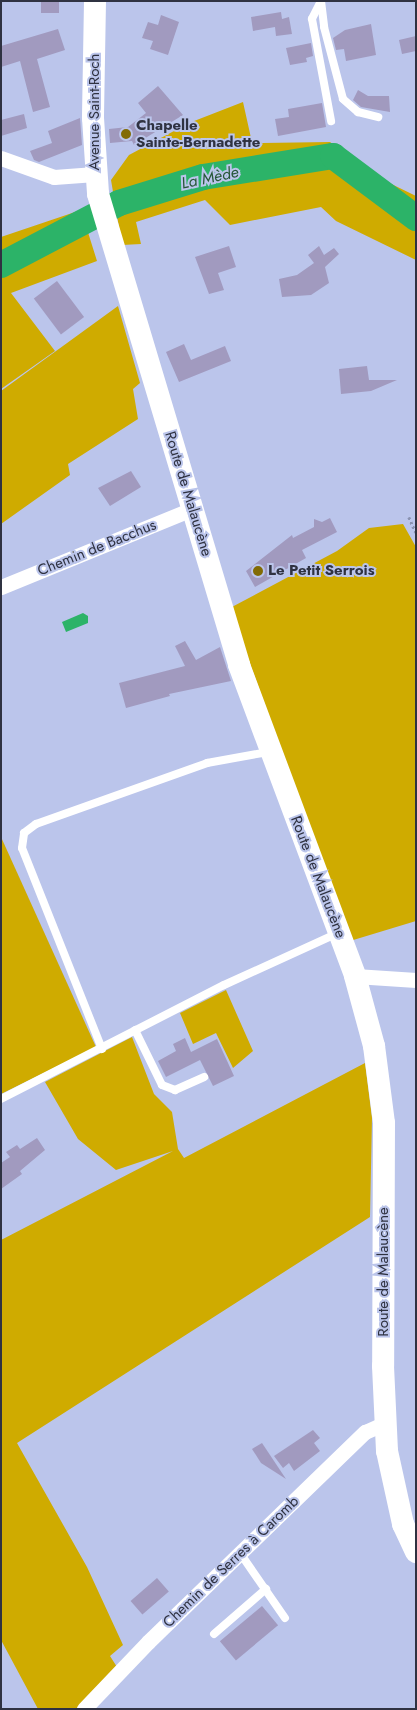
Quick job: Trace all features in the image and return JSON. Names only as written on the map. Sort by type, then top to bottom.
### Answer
[{"type":"main road","name":"Avenue Saint-Roch","points":[[95,1],[96,184],[106,222]]},
{"type":"main road","name":"Route de Malaucène","points":[[106,222],[239,664],[270,752],[340,932],[355,976],[374,1046],[384,1123],[385,1423],[394,1489],[403,1524],[416,1552]]},
{"type":"street","points":[[1,158],[54,177],[96,184]]},
{"type":"street","name":"Chemin de Bacchus","points":[[1,587],[192,509]]},
{"type":"street","points":[[355,976],[416,980]]},
{"type":"street","name":"Chemin de Serres à Caromb","points":[[84,1709],[240,1553],[365,1432],[385,1423]]},
{"type":"lane","points":[[321,1],[324,27],[342,99],[358,112],[378,117]]},
{"type":"lane","points":[[321,1],[312,19],[331,122]]},
{"type":"lane","points":[[102,1049],[22,848],[24,833],[36,824],[207,763],[270,752]]},
{"type":"lane","points":[[1,1099],[102,1049],[135,1030],[340,932]]},
{"type":"lane","points":[[135,1030],[162,1085],[175,1090],[204,1077]]},
{"type":"lane","points":[[240,1553],[285,1618]]},
{"type":"lane","points":[[214,1634],[266,1589]]},
{"type":"path","points":[[409,517],[416,533]]},
{"type":"shaded area","points":[[243,102],[251,138],[262,143],[330,142],[377,177],[416,196],[416,260],[336,221],[321,207],[230,225],[205,200],[136,222],[141,244],[122,245],[111,180],[129,155],[189,123]]},
{"type":"shaded area","points":[[81,210],[97,261],[11,293],[55,351],[1,389],[1,237]]},
{"type":"shaded area","points":[[118,306],[140,383],[133,389],[138,419],[68,464],[70,475],[1,524],[1,391]]},
{"type":"shaded area","points":[[403,524],[416,547],[416,921],[350,941],[230,608],[337,551],[369,528]]},
{"type":"shaded area","points":[[83,613],[88,616],[88,623],[66,632],[62,622]]},
{"type":"shaded area","points":[[1,837],[96,1047],[1,1094]]},
{"type":"shaded area","points":[[226,990],[253,1051],[233,1068],[216,1033],[193,1044],[180,1013]]},
{"type":"shaded area","points":[[132,1037],[154,1094],[172,1112],[178,1149],[184,1158],[365,1063],[372,1118],[370,1217],[17,1443],[87,1567],[123,1645],[110,1656],[117,1667],[76,1709],[38,1709],[1,1640],[1,1240],[173,1151],[116,1170],[78,1139],[45,1082]]},
{"type":"building","points":[[41,1],[59,1],[59,13],[41,13]]},
{"type":"building","points":[[281,12],[282,19],[289,17],[292,34],[276,36],[275,27],[253,31],[251,17]]},
{"type":"building","points":[[161,15],[179,22],[168,55],[150,49],[153,41],[142,38],[148,22],[158,25]]},
{"type":"building","points":[[371,24],[376,55],[346,61],[344,49],[336,50],[333,38],[345,30]]},
{"type":"building","points":[[58,29],[65,50],[37,59],[50,107],[33,112],[20,61],[1,67],[1,46]]},
{"type":"building","points":[[416,36],[416,51],[402,54],[399,40]]},
{"type":"building","points":[[311,43],[313,56],[306,58],[307,62],[290,65],[286,48]]},
{"type":"building","points":[[158,86],[183,115],[134,145],[132,141],[110,143],[109,129],[128,127],[146,113],[138,103]]},
{"type":"building","points":[[358,90],[368,96],[389,96],[390,112],[361,107],[353,100]]},
{"type":"building","points":[[322,103],[326,127],[278,136],[275,119],[289,117],[288,109]]},
{"type":"building","points":[[24,114],[27,128],[1,136],[1,120]]},
{"type":"building","points":[[80,118],[82,145],[39,162],[34,160],[30,151],[52,143],[48,131]]},
{"type":"building","points":[[229,246],[236,267],[218,273],[224,290],[209,294],[195,257]]},
{"type":"building","points":[[319,246],[324,255],[334,248],[339,254],[325,267],[329,283],[311,295],[282,297],[279,279],[297,275],[314,263],[308,255]]},
{"type":"building","points":[[57,281],[84,317],[61,334],[34,298]]},
{"type":"building","points":[[184,344],[191,360],[225,346],[231,361],[179,382],[166,352]]},
{"type":"building","points":[[367,366],[369,380],[397,380],[371,391],[341,394],[339,369]]},
{"type":"building","points":[[131,471],[141,487],[110,506],[98,488]]},
{"type":"building","points":[[330,518],[337,532],[302,550],[306,558],[255,587],[246,571],[292,535],[293,538],[314,527],[314,519],[322,522]]},
{"type":"building","points":[[185,641],[196,660],[220,647],[231,681],[169,694],[170,696],[126,708],[119,683],[185,666],[175,646]]},
{"type":"building","points":[[185,1038],[191,1052],[217,1039],[234,1076],[213,1086],[200,1060],[166,1077],[158,1061],[176,1051],[173,1044]]},
{"type":"building","points":[[37,1138],[45,1150],[20,1171],[22,1174],[1,1189],[1,1163],[10,1157],[6,1152],[17,1145],[20,1149]]},
{"type":"building","points":[[313,1430],[320,1438],[314,1443],[320,1451],[294,1471],[289,1463],[283,1468],[274,1456]]},
{"type":"building","points":[[262,1443],[286,1479],[261,1463],[252,1449]]},
{"type":"building","points":[[157,1578],[169,1592],[142,1615],[131,1601]]},
{"type":"building","points":[[262,1606],[278,1625],[236,1661],[220,1641]]},
{"type":"waterway","name":"La Mède","points":[[1,265],[119,203],[203,177],[333,156],[416,218]]},
{"type":"place","name":"Chapelle Sainte-Bernadette","points":[[126,134]]},
{"type":"place","name":"Le Petit Serrois","points":[[258,571]]}]
